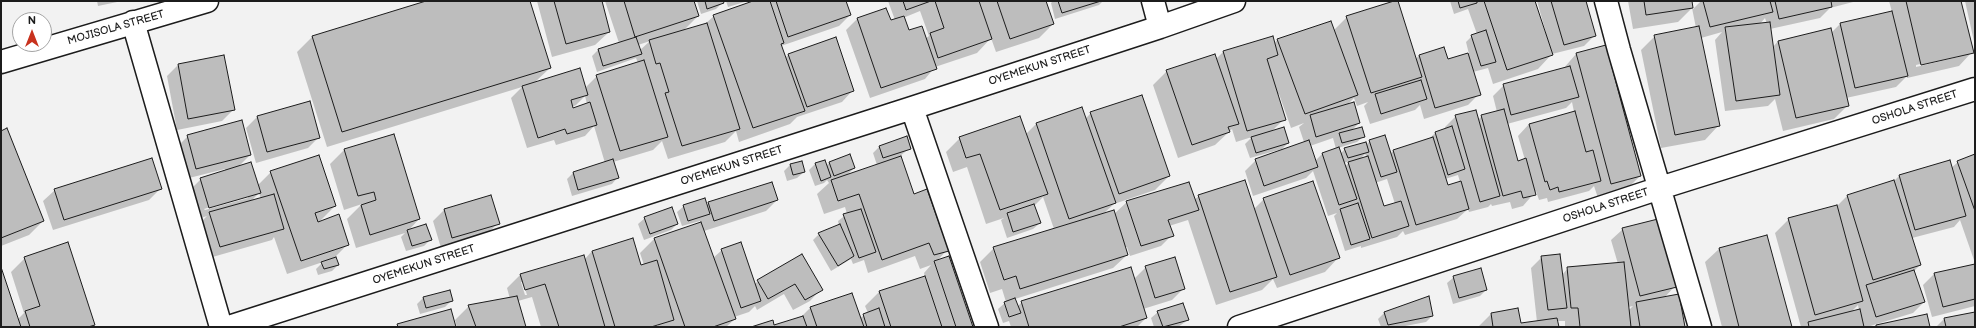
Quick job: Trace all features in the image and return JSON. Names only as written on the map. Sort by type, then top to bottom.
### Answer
[{"type":"street","points":[[1152,1],[1160,28]]},
{"type":"street","name":"OYEMEKUN STREET","points":[[228,327],[1160,28],[1234,1]]},
{"type":"street","points":[[1606,1],[1700,327]]},
{"type":"street","name":"MOJISOLA STREET","points":[[1,62],[195,3]]},
{"type":"street","points":[[133,22],[221,327]]},
{"type":"street","name":"OSHOLA STREET","points":[[1239,327],[1660,188],[1975,89]]},
{"type":"street","points":[[912,108],[986,327]]},
{"type":"building","points":[[426,1],[530,1],[551,68],[342,132],[312,36]]},
{"type":"building","points":[[554,1],[602,1],[610,32],[566,44]]},
{"type":"building","points":[[624,1],[694,1],[699,16],[635,37]]},
{"type":"building","points":[[705,1],[723,1],[724,3],[707,9]]},
{"type":"building","points":[[753,1],[770,1],[784,43],[781,44],[805,111],[753,128],[713,15]]},
{"type":"building","points":[[776,1],[846,1],[851,15],[788,37]]},
{"type":"building","points":[[903,1],[931,1],[906,10]]},
{"type":"building","points":[[935,1],[979,1],[992,39],[938,58],[930,33],[944,28]]},
{"type":"building","points":[[997,1],[1046,1],[1054,24],[1010,39]]},
{"type":"building","points":[[1058,1],[1101,1],[1062,13]]},
{"type":"building","points":[[1398,1],[1422,77],[1371,93],[1346,16]]},
{"type":"building","points":[[1458,1],[1477,1],[1477,3],[1460,8]]},
{"type":"building","points":[[1484,1],[1535,1],[1553,55],[1507,70]]},
{"type":"building","points":[[1551,1],[1586,1],[1596,36],[1564,45]]},
{"type":"building","points":[[1644,1],[1692,1],[1693,8],[1646,15]]},
{"type":"building","points":[[1703,1],[1770,1],[1773,12],[1710,27]]},
{"type":"building","points":[[1775,1],[1831,1],[1832,7],[1779,19]]},
{"type":"building","points":[[1906,1],[1961,1],[1974,53],[1921,65]]},
{"type":"building","points":[[886,8],[891,20],[904,16],[909,30],[922,26],[937,69],[881,88],[857,18]]},
{"type":"building","points":[[1892,11],[1908,76],[1855,88],[1840,23]]},
{"type":"building","points":[[1331,21],[1358,95],[1305,114],[1277,39]]},
{"type":"building","points":[[1770,22],[1780,95],[1736,101],[1725,27]]},
{"type":"building","points":[[707,23],[740,129],[682,146],[665,93],[669,92],[660,63],[656,64],[649,40]]},
{"type":"building","points":[[1699,26],[1720,126],[1675,135],[1654,35]]},
{"type":"building","points":[[1831,28],[1849,106],[1796,118],[1778,41]]},
{"type":"building","points":[[1486,30],[1496,62],[1481,66],[1471,35]]},
{"type":"building","points":[[1273,36],[1278,55],[1267,59],[1286,120],[1247,131],[1223,51]]},
{"type":"building","points":[[636,37],[642,54],[603,66],[598,49]]},
{"type":"building","points":[[836,37],[854,91],[807,107],[788,54]]},
{"type":"building","points":[[1606,45],[1641,176],[1611,184],[1576,53]]},
{"type":"building","points":[[1444,47],[1448,59],[1468,53],[1481,95],[1435,108],[1419,55]]},
{"type":"building","points":[[1215,54],[1239,124],[1228,127],[1230,132],[1192,145],[1166,70]]},
{"type":"building","points":[[224,55],[235,110],[188,119],[178,64]]},
{"type":"building","points":[[644,60],[668,137],[620,151],[596,75]]},
{"type":"building","points":[[1570,66],[1579,97],[1511,115],[1503,84]]},
{"type":"building","points":[[580,68],[588,95],[571,100],[573,108],[590,102],[597,125],[567,134],[565,129],[538,138],[522,86]]},
{"type":"building","points":[[1421,80],[1427,99],[1381,114],[1375,94]]},
{"type":"building","points":[[1142,95],[1170,176],[1119,194],[1090,112]]},
{"type":"building","points":[[310,101],[320,138],[267,152],[257,116]]},
{"type":"building","points":[[1354,102],[1360,123],[1316,137],[1310,115]]},
{"type":"building","points":[[1082,107],[1116,203],[1069,219],[1036,123]]},
{"type":"building","points":[[1504,109],[1518,161],[1526,158],[1536,195],[1523,198],[1521,191],[1503,196],[1481,115]]},
{"type":"building","points":[[1476,110],[1500,196],[1480,202],[1455,115]]},
{"type":"building","points":[[1575,111],[1586,152],[1593,150],[1601,181],[1559,192],[1558,187],[1550,190],[1547,181],[1545,182],[1529,124]]},
{"type":"building","points":[[1020,116],[1048,194],[1000,210],[980,154],[966,158],[959,137]]},
{"type":"building","points":[[242,120],[251,155],[196,169],[187,135]]},
{"type":"building","points":[[1452,126],[1465,169],[1448,175],[1435,132]]},
{"type":"building","points":[[1284,127],[1289,143],[1256,153],[1251,137]]},
{"type":"building","points":[[1362,127],[1365,137],[1342,143],[1339,133]]},
{"type":"building","points":[[7,128],[44,221],[1,238],[1,131]]},
{"type":"building","points":[[394,134],[420,219],[370,235],[361,205],[376,200],[374,192],[358,196],[344,149]]},
{"type":"building","points":[[1385,135],[1397,172],[1381,177],[1369,140]]},
{"type":"building","points":[[907,136],[911,149],[883,158],[879,146]]},
{"type":"building","points":[[1433,137],[1448,185],[1461,181],[1469,209],[1416,225],[1393,150]]},
{"type":"building","points":[[1309,140],[1318,167],[1264,186],[1255,159]]},
{"type":"building","points":[[1366,142],[1369,152],[1348,158],[1344,148]]},
{"type":"building","points":[[1339,147],[1357,199],[1339,205],[1322,153]]},
{"type":"building","points":[[850,154],[855,168],[834,176],[829,162]]},
{"type":"building","points":[[1975,154],[1975,211],[1957,161]]},
{"type":"building","points":[[319,155],[336,206],[315,213],[318,222],[339,214],[349,245],[301,261],[270,171]]},
{"type":"building","points":[[901,156],[914,194],[927,189],[949,251],[934,255],[929,243],[882,260],[859,194],[838,201],[831,180]]},
{"type":"building","points":[[1368,156],[1384,206],[1401,201],[1409,226],[1372,238],[1348,162]]},
{"type":"building","points":[[152,158],[162,189],[64,220],[54,189]]},
{"type":"building","points":[[613,159],[619,178],[578,190],[573,172]]},
{"type":"building","points":[[825,160],[831,177],[821,181],[815,163]]},
{"type":"building","points":[[1950,160],[1966,216],[1915,230],[1899,175]]},
{"type":"building","points":[[802,161],[805,172],[793,175],[790,164]]},
{"type":"building","points":[[251,162],[261,193],[209,208],[200,178]]},
{"type":"building","points":[[1245,180],[1277,277],[1230,292],[1198,195]]},
{"type":"building","points":[[1894,180],[1921,265],[1873,280],[1847,195]]},
{"type":"building","points":[[1313,181],[1340,258],[1290,275],[1263,198]]},
{"type":"building","points":[[772,182],[778,200],[714,221],[708,202]]},
{"type":"building","points":[[1189,182],[1199,210],[1168,220],[1174,236],[1141,246],[1126,201]]},
{"type":"building","points":[[274,194],[284,229],[220,247],[209,212]]},
{"type":"building","points":[[491,195],[500,224],[452,238],[444,209]]},
{"type":"building","points":[[705,198],[710,214],[688,221],[683,205]]},
{"type":"building","points":[[1358,203],[1370,239],[1351,245],[1340,209]]},
{"type":"building","points":[[1034,204],[1041,223],[1013,232],[1007,213]]},
{"type":"building","points":[[1837,205],[1863,301],[1815,315],[1788,218]]},
{"type":"building","points":[[672,207],[678,224],[650,234],[644,217]]},
{"type":"building","points":[[861,209],[876,252],[859,258],[843,214]]},
{"type":"building","points":[[1114,210],[1128,255],[1020,289],[1016,276],[1004,280],[993,247]]},
{"type":"building","points":[[1658,219],[1677,287],[1640,296],[1622,228]]},
{"type":"building","points":[[701,222],[736,319],[713,327],[685,327],[654,238]]},
{"type":"building","points":[[426,224],[432,240],[412,246],[407,230]]},
{"type":"building","points":[[840,224],[854,256],[838,266],[818,233]]},
{"type":"building","points":[[1767,235],[1792,327],[1739,327],[1719,248]]},
{"type":"building","points":[[633,238],[641,265],[657,260],[674,320],[651,327],[615,327],[592,251]]},
{"type":"building","points":[[68,242],[95,325],[88,327],[30,327],[25,311],[40,306],[24,257]]},
{"type":"building","points":[[741,242],[761,301],[741,308],[721,249]]},
{"type":"building","points":[[802,254],[823,290],[805,300],[795,284],[768,299],[757,280]]},
{"type":"building","points":[[1560,254],[1567,308],[1548,310],[1541,256]]},
{"type":"building","points":[[584,255],[605,327],[559,327],[545,284],[525,290],[520,274]]},
{"type":"building","points":[[949,256],[973,327],[956,327],[934,261]]},
{"type":"building","points":[[336,257],[339,265],[324,269],[321,262]]},
{"type":"building","points":[[1175,257],[1185,289],[1155,298],[1145,266]]},
{"type":"building","points":[[1624,262],[1631,327],[1580,327],[1578,308],[1571,308],[1567,267]]},
{"type":"building","points":[[1975,264],[1975,299],[1943,307],[1934,273]]},
{"type":"building","points":[[1,267],[21,327],[1,327]]},
{"type":"building","points":[[1131,267],[1147,318],[1119,327],[1029,327],[1021,301]]},
{"type":"building","points":[[1481,268],[1487,290],[1459,298],[1453,276]]},
{"type":"building","points":[[1914,270],[1925,302],[1876,317],[1866,285]]},
{"type":"building","points":[[925,276],[942,327],[891,327],[879,291]]},
{"type":"building","points":[[450,290],[453,301],[426,308],[423,297]]},
{"type":"building","points":[[852,293],[864,327],[817,327],[810,307]]},
{"type":"building","points":[[1679,294],[1685,327],[1640,327],[1636,302]]},
{"type":"building","points":[[517,296],[526,327],[476,327],[468,305]]},
{"type":"building","points":[[1429,296],[1433,316],[1388,325],[1384,312]]},
{"type":"building","points":[[1015,298],[1021,313],[1009,317],[1004,302]]},
{"type":"building","points":[[1183,303],[1189,320],[1163,327],[1157,311]]},
{"type":"building","points":[[879,308],[885,327],[867,327],[863,314]]},
{"type":"building","points":[[1518,308],[1521,323],[1557,318],[1559,327],[1493,327],[1491,313]]},
{"type":"building","points":[[451,309],[456,327],[398,327],[397,324]]},
{"type":"building","points":[[1860,309],[1864,327],[1809,327],[1808,322]]},
{"type":"building","points":[[1975,312],[1975,327],[1946,327],[1944,318]]},
{"type":"building","points":[[1927,314],[1930,327],[1876,327],[1876,325]]},
{"type":"building","points":[[803,316],[807,327],[751,327],[773,320],[774,325]]}]
